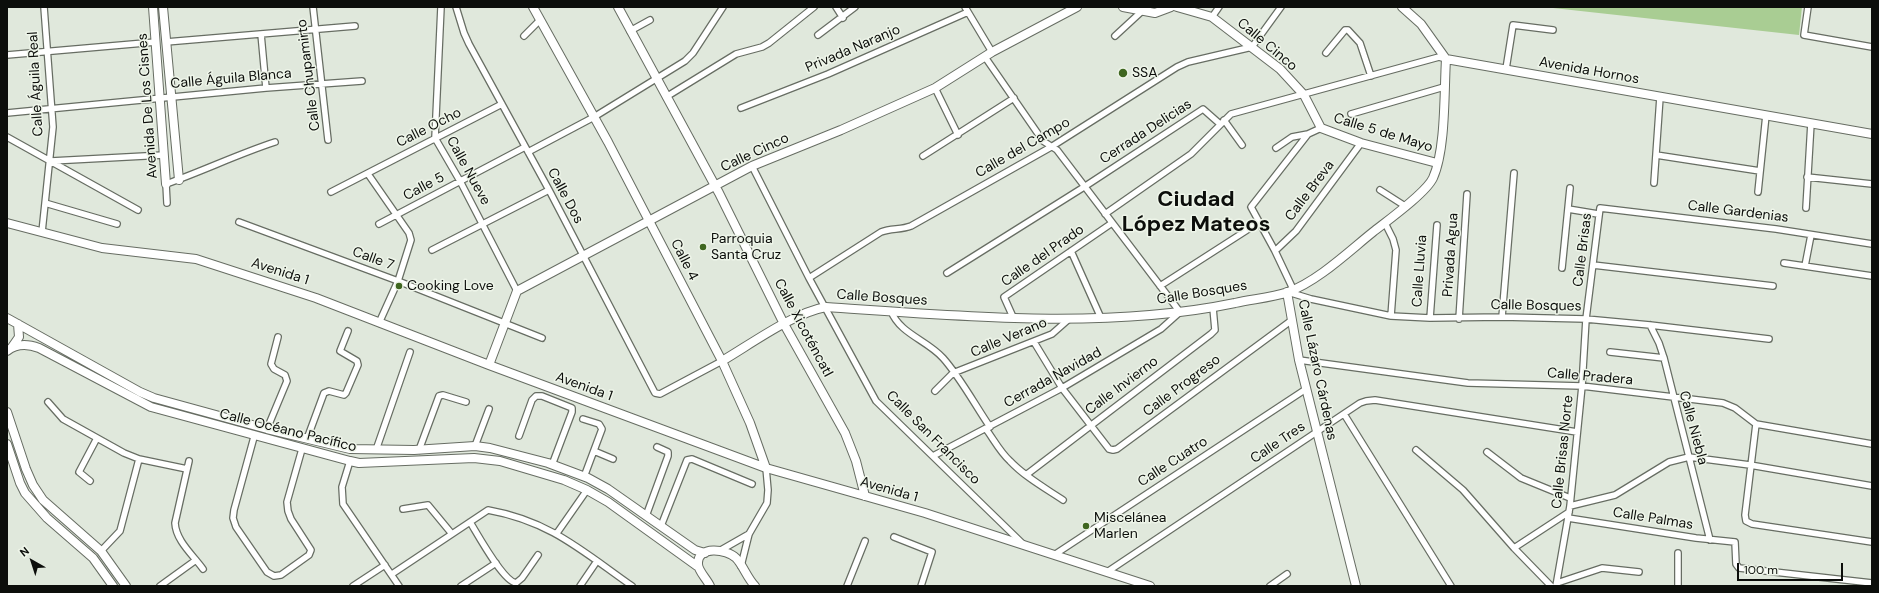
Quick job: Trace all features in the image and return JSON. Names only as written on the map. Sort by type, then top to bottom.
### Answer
[{"type":"street","name":"Calle Águila Real","points":[[42,232],[53,127],[44,7]]},
{"type":"street","name":"Avenida De Los Cisnes","points":[[153,7],[168,203]]},
{"type":"street","name":"Avenida De Los Cisnes","points":[[163,7],[179,180]]},
{"type":"street","name":"Calle Chupamirto","points":[[313,7],[328,140]]},
{"type":"street","name":"Calle Nueve","points":[[441,7],[435,138],[460,181],[517,291]]},
{"type":"street","name":"Calle Dos","points":[[456,7],[464,33],[657,394]]},
{"type":"street","name":"Calle 4","points":[[534,7],[649,220],[722,361],[750,423],[766,468],[768,490],[767,503],[749,534],[741,566]]},
{"type":"street","name":"Calle Xicoténcatl","points":[[618,7],[715,186],[784,324],[845,433],[856,461],[865,496]]},
{"type":"street","points":[[526,149],[594,117],[685,61],[694,53],[723,7]]},
{"type":"street","points":[[666,97],[736,54],[762,47],[769,43],[814,7]]},
{"type":"street","points":[[836,7],[843,18]]},
{"type":"street","points":[[818,35],[856,7]]},
{"type":"street","name":"Calle Cinco","points":[[517,291],[583,254],[752,166],[841,130],[934,88],[992,52],[1078,7]]},
{"type":"street","points":[[1123,7],[1155,14],[1171,7]]},
{"type":"street","name":"Calle Cinco","points":[[1177,7],[1212,17],[1280,69],[1304,95],[1321,128]]},
{"type":"street","points":[[1212,17],[1219,7]]},
{"type":"street","points":[[1252,47],[1281,7]]},
{"type":"street","points":[[1402,7],[1421,24],[1446,59],[1440,148],[1437,163]]},
{"type":"street","points":[[1808,7],[1804,35],[1872,47]]},
{"type":"street","points":[[966,9],[992,52]]},
{"type":"street","name":"Privada Naranjo","points":[[742,108],[828,74],[966,9]]},
{"type":"street","points":[[1115,36],[1141,12]]},
{"type":"street","points":[[524,36],[540,20]]},
{"type":"street","points":[[630,31],[650,20]]},
{"type":"street","points":[[1506,69],[1513,25],[1553,30]]},
{"type":"street","points":[[166,42],[316,28],[355,26]]},
{"type":"street","points":[[1326,53],[1345,30],[1348,30],[1360,43],[1371,76]]},
{"type":"street","points":[[261,34],[266,88]]},
{"type":"street","points":[[7,55],[156,42]]},
{"type":"street","name":"Calle del Campo","points":[[809,278],[881,232],[889,229],[903,229],[911,226],[1051,146],[1182,64],[1252,47]]},
{"type":"street","points":[[985,57],[1043,141],[1057,150],[1180,312]]},
{"type":"street","name":"Avenida Hornos","points":[[1304,95],[1439,58],[1872,134]]},
{"type":"street","name":"Calle Águila Blanca","points":[[7,113],[172,96],[362,81]]},
{"type":"street","points":[[1351,114],[1444,87]]},
{"type":"street","points":[[934,88],[958,135]]},
{"type":"street","points":[[1105,214],[1191,154],[1231,114],[1304,95]]},
{"type":"street","points":[[1654,183],[1660,96]]},
{"type":"street","points":[[923,156],[1014,98]]},
{"type":"street","name":"Calle Ocho","points":[[331,192],[502,104]]},
{"type":"street","name":"Cerrada Delicias","points":[[1084,187],[1203,109],[1222,122]]},
{"type":"street","points":[[1758,192],[1766,115]]},
{"type":"street","points":[[1222,122],[1242,145]]},
{"type":"street","points":[[1806,208],[1811,123]]},
{"type":"street","points":[[1276,148],[1292,137],[1308,134],[1321,128]]},
{"type":"street","name":"Calle 5 de Mayo","points":[[1321,128],[1361,143],[1437,163]]},
{"type":"street","points":[[1290,291],[1275,251],[1258,223],[1251,207],[1308,134]]},
{"type":"street","points":[[7,137],[138,210]]},
{"type":"street","points":[[166,184],[201,172],[242,153],[275,142]]},
{"type":"street","name":"Calle Breva","points":[[1275,251],[1296,231],[1361,143]]},
{"type":"street","name":"Calle 5","points":[[379,224],[460,181],[526,149]]},
{"type":"street","points":[[50,161],[164,155]]},
{"type":"street","points":[[1656,155],[1760,171]]},
{"type":"street","name":"Calle Lázaro Cárdenas","points":[[1356,586],[1299,360],[1292,320],[1290,291],[1310,281],[1405,206],[1433,179],[1437,163]]},
{"type":"street","name":"Calle San Francisco","points":[[752,166],[809,278],[876,401],[1025,546]]},
{"type":"street","points":[[1502,317],[1514,173]]},
{"type":"street","points":[[368,174],[409,233],[411,240],[398,281],[379,323]]},
{"type":"street","points":[[1807,177],[1872,184]]},
{"type":"street","points":[[947,273],[1084,187]]},
{"type":"street","points":[[1562,268],[1570,188]]},
{"type":"street","points":[[432,250],[549,190]]},
{"type":"street","points":[[1380,190],[1405,206]]},
{"type":"street","name":"Privada Agua","points":[[1458,319],[1467,194]]},
{"type":"street","points":[[45,203],[117,224]]},
{"type":"street","name":"Calle Gardenias","points":[[1568,209],[1768,228],[1872,244]]},
{"type":"street","name":"Calle Brisas","points":[[1586,319],[1599,211]]},
{"type":"street","name":"Calle 7","points":[[239,222],[398,281],[542,338]]},
{"type":"street","name":"Avenida 1","points":[[7,223],[102,248],[196,259],[316,298],[489,365],[766,468],[925,513],[1107,572],[1133,584],[1150,586]]},
{"type":"street","name":"Calle del Prado","points":[[1013,317],[1004,297],[1112,223]]},
{"type":"street","points":[[1160,286],[1258,223]]},
{"type":"street","points":[[1384,223],[1393,239],[1396,250],[1391,316]]},
{"type":"street","name":"Calle Lluvia","points":[[1430,318],[1437,225]]},
{"type":"street","points":[[1805,266],[1811,234]]},
{"type":"street","points":[[1071,251],[1101,318]]},
{"type":"street","points":[[1784,263],[1872,276]]},
{"type":"street","points":[[1593,265],[1774,286]]},
{"type":"street","points":[[489,365],[517,291]]},
{"type":"street","name":"Calle Bosques","points":[[657,394],[660,394],[722,361],[784,324],[816,309],[826,307],[1013,317],[1069,319],[1101,318],[1213,308],[1290,291],[1311,299],[1391,316],[1458,319],[1502,317],[1586,319],[1769,339]]},
{"type":"street","name":"Calle Invierno","points":[[1026,475],[1211,334],[1215,330],[1213,308]]},
{"type":"street","points":[[891,311],[899,326],[926,343],[942,358],[988,428],[1000,450],[1026,475],[1063,500]]},
{"type":"street","name":"Cerrada Navidad","points":[[933,456],[1062,388],[1161,329],[1180,312]]},
{"type":"street","name":"Calle Océano Pacífico","points":[[7,318],[140,392],[197,410],[267,429],[350,449],[418,450],[475,446],[502,451],[552,464],[608,489],[694,550],[705,553]]},
{"type":"street","name":"Calle Verano","points":[[953,373],[1052,334],[1069,319]]},
{"type":"street","name":"Calle Brisas Norte","points":[[1557,584],[1569,512],[1582,386],[1586,319]]},
{"type":"street","name":"Calle Progreso","points":[[1090,425],[1109,449],[1117,449],[1292,320]]},
{"type":"street","points":[[10,349],[19,337],[18,324]]},
{"type":"street","name":"Calle Niebla","points":[[1650,325],[1659,343],[1664,358],[1710,540]]},
{"type":"street","points":[[307,439],[324,393],[329,391],[344,395],[358,364],[357,361],[340,350],[348,331]]},
{"type":"street","points":[[267,429],[287,381],[285,375],[274,369],[271,364],[278,337]]},
{"type":"street","points":[[1034,342],[1062,388],[1090,425]]},
{"type":"street","name":"Calle Océano Pacífico","points":[[10,349],[30,344],[150,408],[254,437],[350,461],[359,463],[474,458],[500,461],[564,480],[587,490],[608,502],[698,566]]},
{"type":"street","points":[[376,450],[410,352]]},
{"type":"street","points":[[1610,352],[1664,358]]},
{"type":"street","name":"Calle Pradera","points":[[1299,360],[1468,383],[1582,386],[1723,403],[1735,408],[1756,424],[1872,444]]},
{"type":"street","points":[[935,391],[953,373]]},
{"type":"street","name":"Calle Cuatro","points":[[1054,555],[1306,389]]},
{"type":"street","points":[[418,450],[439,396],[443,395],[466,402]]},
{"type":"street","points":[[519,436],[532,400],[536,396],[542,396],[572,408],[572,412],[552,464]]},
{"type":"street","name":"Calle Tres","points":[[1107,572],[1360,403],[1366,401],[1375,400],[1577,432]]},
{"type":"street","points":[[48,402],[63,419],[139,459],[187,469]]},
{"type":"street","points":[[475,446],[489,409]]},
{"type":"street","points":[[194,420],[197,410]]},
{"type":"street","points":[[7,412],[26,469],[33,485],[43,500],[101,551],[126,586]]},
{"type":"street","points":[[1344,414],[1451,586]]},
{"type":"street","points":[[583,419],[602,426],[584,477]]},
{"type":"street","points":[[1756,424],[1750,465],[1745,515],[1746,521],[1752,524],[1872,542]]},
{"type":"street","points":[[254,437],[233,518],[236,527],[267,572],[274,576],[281,575],[309,555],[312,550],[288,511],[287,502],[302,449]]},
{"type":"street","points":[[90,481],[79,472],[97,438]]},
{"type":"street","points":[[7,444],[20,483],[25,493],[47,518],[93,558],[114,586]]},
{"type":"street","points":[[646,516],[668,456],[668,452],[665,449],[656,447]]},
{"type":"street","points":[[1416,450],[1463,490],[1514,548],[1551,586]]},
{"type":"street","points":[[500,461],[502,451]]},
{"type":"street","points":[[594,451],[613,459]]},
{"type":"street","points":[[1487,452],[1521,478],[1570,498]]},
{"type":"street","points":[[1514,548],[1569,512],[1615,495],[1669,462],[1688,457],[1750,465],[1872,486]]},
{"type":"street","points":[[101,551],[120,531],[139,459]]},
{"type":"street","points":[[661,526],[687,460],[692,460],[752,484]]},
{"type":"street","points":[[189,461],[175,523],[175,530],[178,537],[203,569]]},
{"type":"street","points":[[350,461],[342,487],[343,504],[399,586]]},
{"type":"street","points":[[557,533],[587,490]]},
{"type":"street","points":[[404,509],[428,505],[452,534]]},
{"type":"street","points":[[392,574],[488,510],[529,520],[557,533],[632,586]]},
{"type":"street","name":"Calle Palmas","points":[[1569,512],[1710,540],[1735,542],[1737,567],[1872,583]]},
{"type":"street","points":[[470,522],[496,563],[511,582],[516,583],[522,578],[538,555]]},
{"type":"street","points":[[710,586],[698,566],[698,560],[705,553],[720,550],[749,534]]},
{"type":"street","points":[[894,537],[932,552],[921,586]]},
{"type":"street","points":[[847,586],[865,541]]},
{"type":"street","points":[[720,550],[737,558],[756,586]]},
{"type":"street","points":[[101,551],[111,571],[114,586]]},
{"type":"street","points":[[1678,553],[1678,586]]},
{"type":"street","points":[[160,586],[196,560]]},
{"type":"street","points":[[580,586],[597,561]]},
{"type":"street","points":[[461,586],[496,563]]},
{"type":"street","points":[[353,586],[385,565]]},
{"type":"street","points":[[1557,584],[1602,568],[1639,572]]},
{"type":"street","points":[[1270,586],[1287,574]]},
{"type":"green space","points":[[1544,7],[1802,7],[1799,35]]},
{"type":"place","name":"SSA","points":[[1123,73]]},
{"type":"place","name":"Parroquia Santa Cruz","points":[[703,247]]},
{"type":"place","name":"Cooking Love","points":[[399,286]]},
{"type":"place","name":"Miscelánea Marlen","points":[[1086,526]]},
{"type":"district","name":"Ciudad López Mateos","points":[[1196,212]]}]
